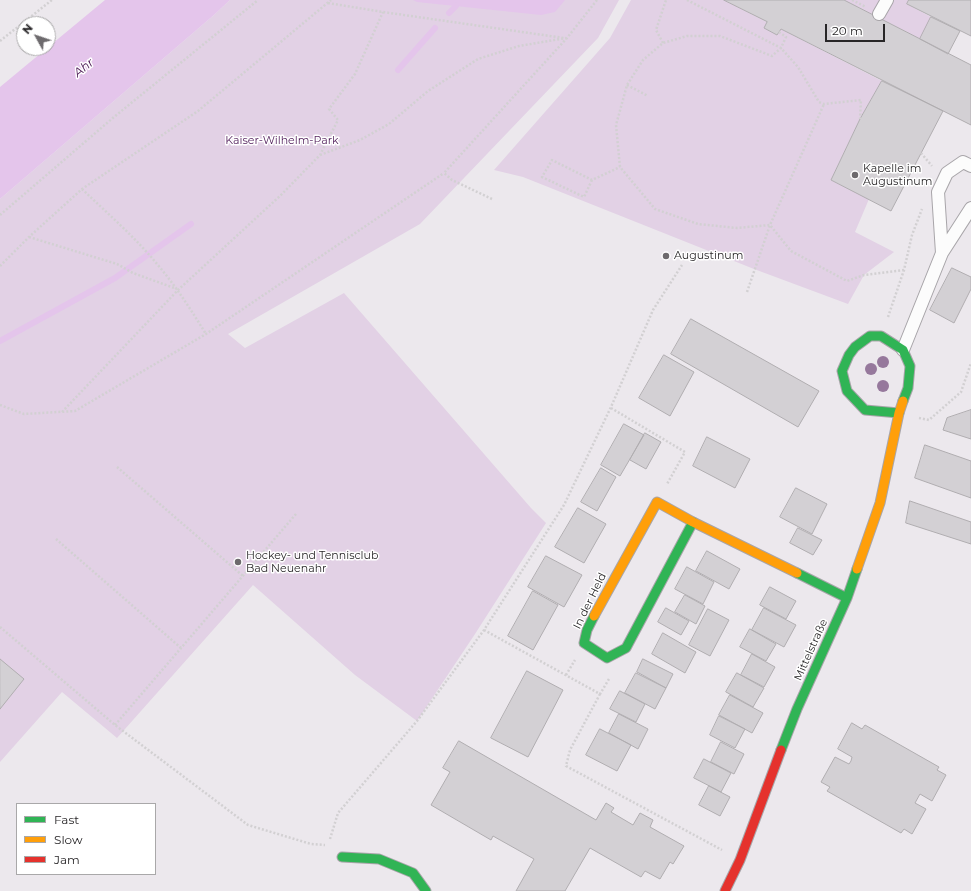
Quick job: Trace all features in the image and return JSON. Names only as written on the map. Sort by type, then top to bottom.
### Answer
[{"type":"street","points":[[899,413],[865,410],[848,391],[842,371],[849,355],[855,347],[870,336],[881,336],[903,350]]},
{"type":"street","name":"Mittelstraße","points":[[726,891],[740,860],[798,709],[847,598],[880,503],[899,413],[908,388],[910,366],[903,350]]},
{"type":"street","points":[[657,502],[693,522],[847,598]]},
{"type":"street","name":"In der Held","points":[[657,502],[587,630],[584,643],[607,658],[626,648],[693,522]]},
{"type":"street","points":[[342,857],[380,859],[413,873],[426,891]]},
{"type":"lane","points":[[879,14],[887,0]]},
{"type":"lane","points":[[942,253],[938,192],[947,173],[963,162],[971,166]]},
{"type":"lane","points":[[903,350],[942,253],[971,208]]},
{"type":"path","points":[[0,41],[52,0]]},
{"type":"path","points":[[0,215],[114,117],[258,0]]},
{"type":"path","points":[[0,266],[29,237],[82,189],[198,111],[331,0]]},
{"type":"path","points":[[0,405],[24,414],[75,411],[206,334],[444,173],[567,38],[597,0]]},
{"type":"path","points":[[663,43],[656,30],[666,0]]},
{"type":"path","points":[[687,0],[781,48],[798,67],[819,102],[824,104],[861,100],[860,119]]},
{"type":"path","points":[[328,3],[567,38]]},
{"type":"path","points":[[62,412],[178,290],[281,195],[320,155],[338,120],[329,109],[356,74],[383,12]]},
{"type":"path","points":[[770,225],[737,228],[698,224],[655,209],[620,167],[616,125],[627,85],[643,60],[663,43],[687,36],[720,36],[772,56],[781,48],[786,37],[779,32]]},
{"type":"path","points":[[320,155],[360,140],[389,124],[428,91],[478,59],[519,46],[567,38]]},
{"type":"path","points":[[627,85],[648,96]]},
{"type":"path","points":[[747,292],[770,225],[824,104]]},
{"type":"path","points":[[921,153],[934,167]]},
{"type":"path","points":[[592,180],[552,160],[542,177],[584,197],[592,180],[620,167]]},
{"type":"path","points":[[444,173],[452,180],[492,199]]},
{"type":"path","points":[[82,189],[138,243],[156,263],[178,290],[206,334]]},
{"type":"path","points":[[881,336],[904,270],[912,235],[924,206]]},
{"type":"path","points":[[770,225],[791,251],[847,281],[864,275],[904,270]]},
{"type":"path","points":[[29,237],[118,264],[133,273],[178,290]]},
{"type":"path","points":[[0,627],[115,725],[248,825],[311,844],[328,845],[338,813],[417,721],[484,630],[564,505],[611,408],[653,310],[682,265]]},
{"type":"path","points":[[899,413],[929,420],[961,392],[971,363]]},
{"type":"path","points":[[611,408],[685,452],[657,502]]},
{"type":"path","points":[[117,467],[243,576]]},
{"type":"path","points":[[115,725],[296,514]]},
{"type":"path","points":[[56,539],[181,648]]},
{"type":"path","points":[[484,630],[600,694]]},
{"type":"path","points":[[611,674],[570,750],[566,766],[740,860]]},
{"type":"green space","name":"Kaiser-Wilhelm-Park","points":[[230,0],[619,0],[598,38],[420,224],[228,334],[245,348],[344,293],[531,508],[546,523],[417,721],[355,675],[253,585],[117,738],[62,692],[0,762],[0,199]]},
{"type":"green space","points":[[631,0],[724,0],[767,22],[764,28],[777,35],[781,29],[882,81],[860,119],[831,180],[869,199],[855,232],[894,252],[864,275],[848,304],[754,269],[523,177],[494,170],[610,38]]},
{"type":"green space","points":[[844,0],[909,0],[907,4],[931,17],[920,39]]},
{"type":"water","name":"Ahr","points":[[105,0],[230,0],[0,199],[0,87],[37,56],[56,56],[56,41]]},
{"type":"water","points":[[413,0],[565,0],[555,12],[541,15],[417,2]]},
{"type":"building","points":[[724,0],[844,0],[971,65],[971,125],[781,29],[777,35],[764,28],[767,22]]},
{"type":"building","points":[[909,0],[971,0],[971,36],[907,4]]},
{"type":"building","points":[[931,17],[960,31],[948,54],[920,39]]},
{"type":"building","points":[[882,81],[943,111],[891,211],[831,180],[860,119]]},
{"type":"building","points":[[952,268],[971,277],[971,289],[954,323],[930,310]]},
{"type":"building","points":[[691,319],[819,391],[798,427],[671,354]]},
{"type":"building","points":[[664,355],[694,372],[670,416],[639,398]]},
{"type":"building","points":[[971,410],[971,439],[943,430],[947,418]]},
{"type":"building","points":[[624,424],[644,435],[620,476],[601,465]]},
{"type":"building","points":[[645,433],[661,442],[646,469],[630,460]]},
{"type":"building","points":[[707,437],[750,459],[735,488],[693,466]]},
{"type":"building","points":[[925,445],[971,461],[971,498],[915,478]]},
{"type":"building","points":[[601,468],[616,477],[597,511],[581,502]]},
{"type":"building","points":[[796,488],[827,504],[812,534],[780,517]]},
{"type":"building","points":[[910,501],[971,522],[971,544],[906,523]]},
{"type":"building","points":[[578,508],[606,524],[584,563],[555,547]]},
{"type":"building","points":[[798,528],[822,540],[813,555],[790,543]]},
{"type":"building","points":[[707,551],[740,569],[729,589],[696,571]]},
{"type":"building","points":[[546,556],[582,575],[564,607],[528,587]]},
{"type":"building","points":[[687,567],[714,582],[703,604],[675,589]]},
{"type":"building","points":[[770,587],[796,601],[786,619],[760,605]]},
{"type":"building","points":[[533,591],[558,605],[533,650],[508,636]]},
{"type":"building","points":[[685,595],[705,606],[696,624],[675,612]]},
{"type":"building","points":[[666,608],[689,621],[681,635],[658,622]]},
{"type":"building","points":[[764,608],[796,625],[784,647],[752,630]]},
{"type":"building","points":[[708,609],[729,620],[710,656],[689,645]]},
{"type":"building","points":[[750,629],[776,644],[766,661],[740,647]]},
{"type":"building","points":[[663,633],[696,652],[685,673],[652,654]]},
{"type":"building","points":[[752,654],[775,667],[764,687],[741,675]]},
{"type":"building","points":[[0,659],[24,679],[0,709]]},
{"type":"building","points":[[643,659],[673,674],[666,688],[637,672]]},
{"type":"building","points":[[527,671],[563,690],[528,757],[491,738]]},
{"type":"building","points":[[636,673],[666,688],[655,709],[625,693]]},
{"type":"building","points":[[737,673],[764,688],[753,707],[726,692]]},
{"type":"building","points":[[620,691],[645,704],[636,722],[610,709]]},
{"type":"building","points":[[730,695],[763,713],[752,733],[719,715]]},
{"type":"building","points":[[619,714],[648,729],[638,749],[609,733]]},
{"type":"building","points":[[719,716],[745,729],[735,748],[710,735]]},
{"type":"building","points":[[852,723],[862,729],[865,725],[939,767],[937,770],[946,775],[932,801],[920,794],[915,803],[926,809],[912,834],[904,829],[901,833],[827,791],[830,787],[821,782],[835,757],[849,764],[851,761],[852,757],[838,749]]},
{"type":"building","points":[[600,729],[631,745],[617,771],[586,755]]},
{"type":"building","points":[[459,741],[596,820],[606,803],[614,808],[611,812],[633,825],[640,813],[653,820],[650,827],[684,846],[673,864],[670,862],[660,879],[645,871],[641,877],[590,848],[565,891],[516,891],[534,859],[493,836],[491,840],[431,805],[450,772],[443,768]]},
{"type":"building","points":[[721,742],[744,754],[734,774],[711,762]]},
{"type":"building","points":[[704,759],[731,773],[721,792],[694,778]]},
{"type":"building","points":[[709,786],[730,797],[720,816],[699,805]]},
{"type":"waterway","points":[[449,13],[456,6]]},
{"type":"waterway","points":[[398,70],[435,28]]},
{"type":"waterway","points":[[0,341],[115,278],[191,224]]},
{"type":"traffic: fast","points":[[899,413],[865,410],[847,391],[842,371],[849,355],[855,347],[870,336],[881,336],[903,350],[910,366],[908,388],[903,401]]},
{"type":"traffic: fast","points":[[594,616],[587,630],[584,643],[607,658],[626,648],[693,522]]},
{"type":"traffic: fast","points":[[781,750],[797,709],[847,598],[857,569]]},
{"type":"traffic: fast","points":[[797,573],[847,598]]},
{"type":"traffic: fast","points":[[342,857],[379,859],[413,873],[426,891]]},
{"type":"traffic: slow","points":[[857,569],[880,503],[899,413],[903,401]]},
{"type":"traffic: slow","points":[[594,616],[657,502],[693,522],[797,573]]},
{"type":"traffic: jam","points":[[725,891],[740,860],[781,750]]},
{"type":"place","name":"Kapelle im Augustinum","points":[[855,175]]},
{"type":"place","name":"Augustinum","points":[[666,256]]},
{"type":"place","name":"Hockey- und Tennisclub Bad Neuenahr","points":[[238,562]]}]
